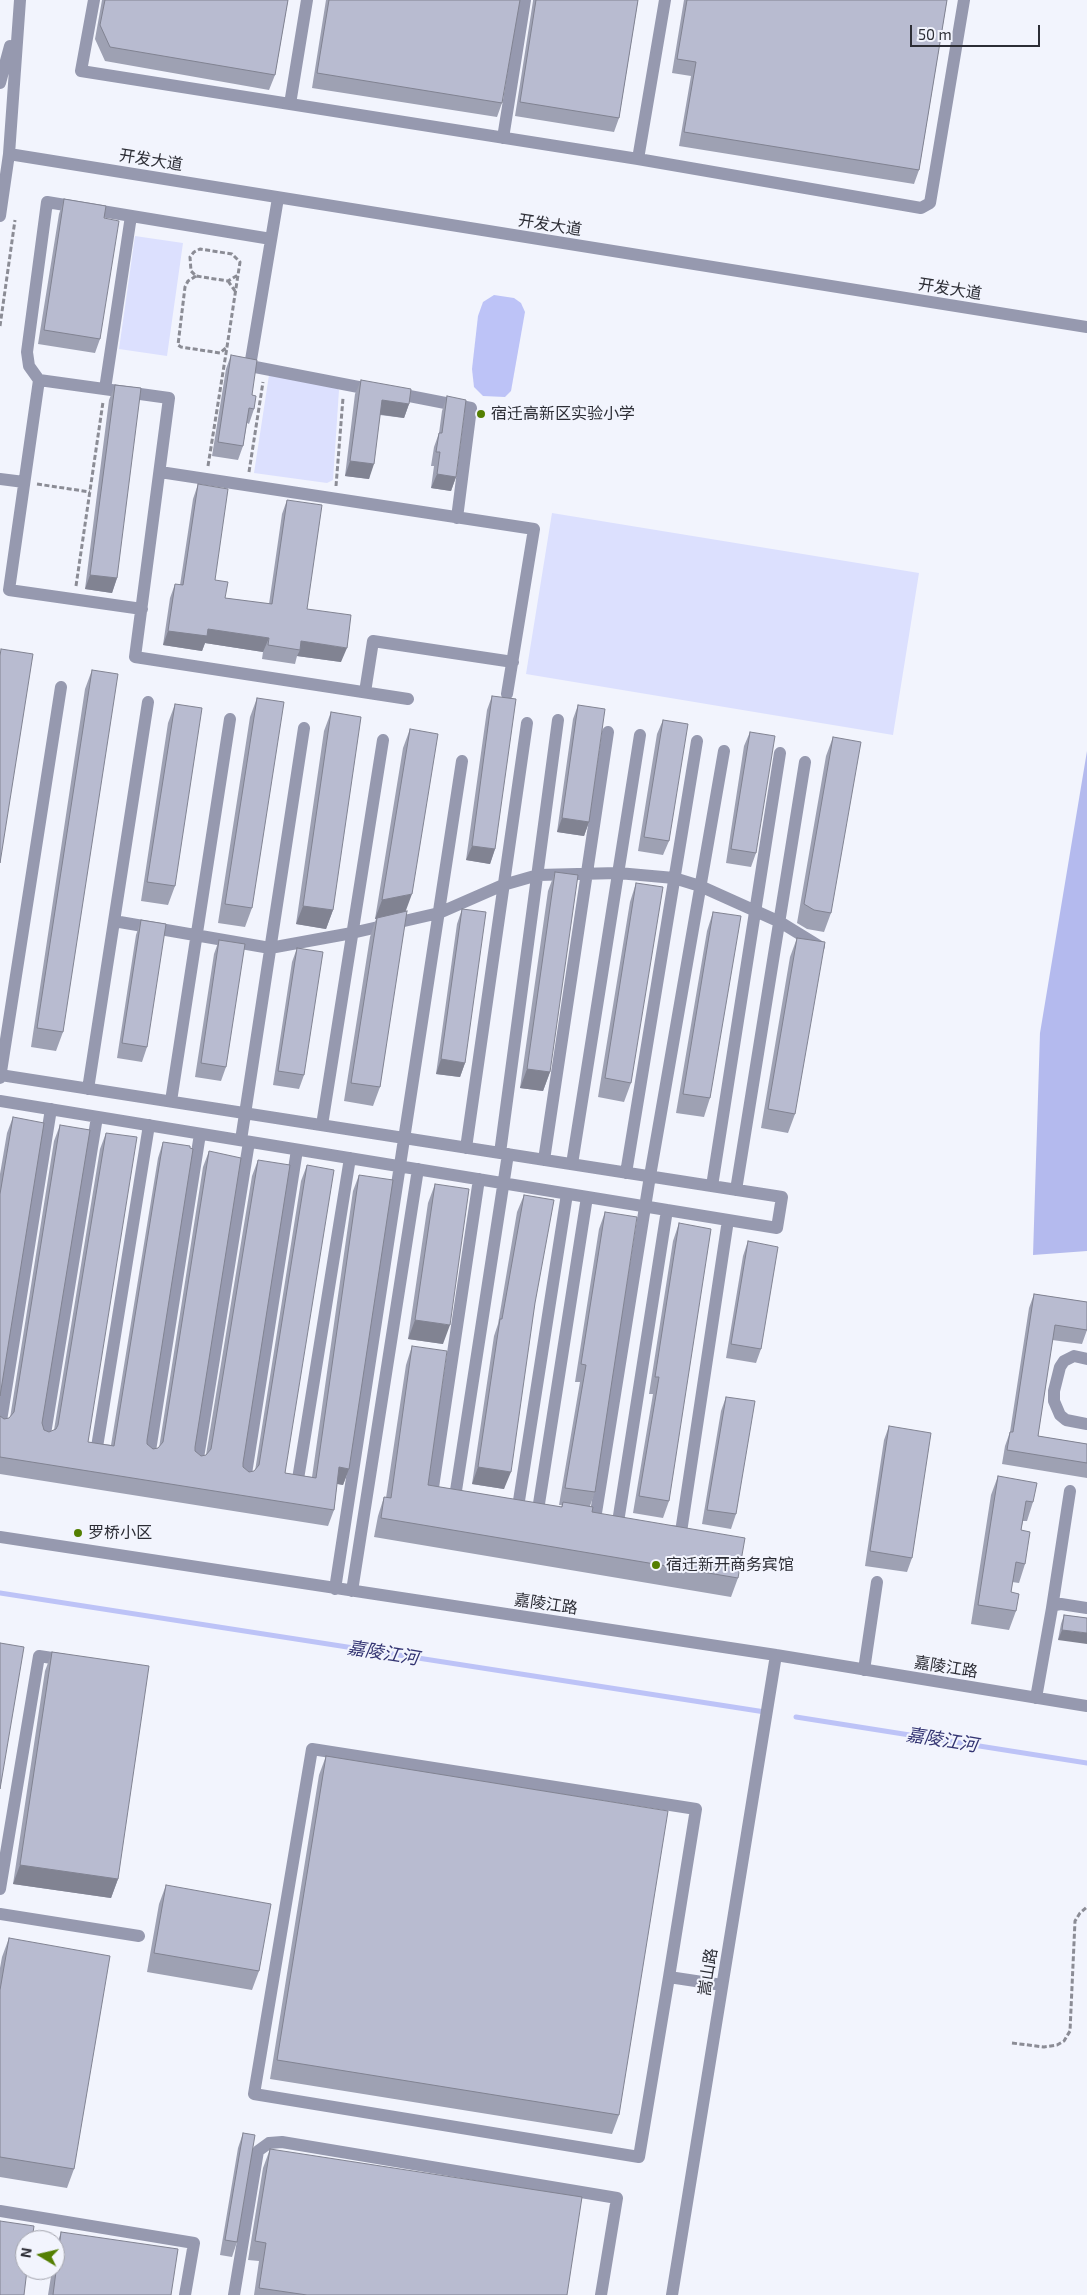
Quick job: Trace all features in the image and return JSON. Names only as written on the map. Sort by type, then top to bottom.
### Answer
[{"type":"street","points":[[0,216],[9,154],[20,0]]},
{"type":"street","points":[[94,0],[82,71],[638,159],[922,208],[930,203],[964,0]]},
{"type":"street","points":[[290,104],[307,0]]},
{"type":"street","points":[[503,138],[525,0]]},
{"type":"street","points":[[638,159],[665,0]]},
{"type":"street","points":[[0,84],[17,22]]},
{"type":"street","name":"开发大道","points":[[9,154],[1087,327]]},
{"type":"street","points":[[278,198],[250,366],[471,408],[457,518]]},
{"type":"street","points":[[142,609],[9,590],[39,380],[29,366],[27,352],[47,202],[271,239]]},
{"type":"street","points":[[105,389],[131,216]]},
{"type":"street","points":[[39,380],[169,398],[135,657],[408,699]]},
{"type":"street","points":[[160,472],[534,529],[507,694]]},
{"type":"street","points":[[0,479],[24,482]]},
{"type":"street","points":[[365,692],[373,641],[512,662]]},
{"type":"street","points":[[0,1101],[777,1228],[782,1197],[0,1076],[61,687]]},
{"type":"street","points":[[88,1089],[148,702]]},
{"type":"street","points":[[171,1102],[230,719]]},
{"type":"street","points":[[455,1497],[503,1184],[504,1154],[558,720]]},
{"type":"street","points":[[466,1148],[527,723]]},
{"type":"street","points":[[197,1464],[245,1141],[245,1113],[304,728]]},
{"type":"street","points":[[544,1160],[608,732]]},
{"type":"street","points":[[572,1164],[640,735]]},
{"type":"street","points":[[322,1125],[383,740]]},
{"type":"street","points":[[626,1172],[697,741]]},
{"type":"street","points":[[667,1210],[623,1523],[590,1518],[724,751]]},
{"type":"street","points":[[712,1186],[780,753]]},
{"type":"street","points":[[335,1589],[462,761]]},
{"type":"street","points":[[736,1190],[805,762]]},
{"type":"street","points":[[114,921],[270,948],[352,933],[439,913],[504,885],[538,875],[618,873],[674,878],[700,886],[780,922],[819,946]]},
{"type":"street","points":[[0,1427],[51,1109]]},
{"type":"street","points":[[44,1440],[97,1117]]},
{"type":"street","points":[[97,1447],[149,1126]]},
{"type":"street","points":[[149,1457],[200,1134]]},
{"type":"street","points":[[245,1480],[297,1150]]},
{"type":"street","points":[[298,1479],[350,1158]]},
{"type":"street","points":[[352,1591],[418,1170]]},
{"type":"street","points":[[473,1500],[432,1494],[479,1179]]},
{"type":"street","points":[[567,1194],[514,1506],[543,1511],[587,1197]]},
{"type":"street","points":[[654,1528],[680,1532],[728,1220]]},
{"type":"street","points":[[1087,1359],[1074,1356],[1064,1361],[1060,1367],[1054,1391],[1056,1408],[1060,1415],[1066,1420],[1087,1424]]},
{"type":"street","points":[[1036,1698],[1070,1491]]},
{"type":"street","name":"嘉陵江路","points":[[0,1538],[776,1655],[1087,1706]]},
{"type":"street","points":[[864,1670],[877,1582]]},
{"type":"street","points":[[1052,1608],[1055,1605],[1061,1604],[1087,1608]]},
{"type":"street","name":"嵩山路","points":[[672,2295],[776,1655]]},
{"type":"street","points":[[0,1889],[39,1656],[78,1662]]},
{"type":"street","points":[[312,1749],[696,1809],[670,1977],[639,2157],[254,2094],[312,1749]]},
{"type":"street","points":[[0,1914],[138,1936]]},
{"type":"street","points":[[670,1977],[722,1985]]},
{"type":"street","points":[[234,2295],[258,2151],[270,2143],[282,2142],[617,2198],[601,2295]]},
{"type":"street","points":[[0,2211],[194,2242],[185,2295]]},
{"type":"path","points":[[206,479],[240,262],[232,254],[200,249],[194,252],[189,265],[191,271],[196,276],[228,281],[238,274]]},
{"type":"path","points":[[196,276],[188,281],[185,287],[178,345],[220,353],[226,347]]},
{"type":"path","points":[[228,281],[235,292]]},
{"type":"path","points":[[247,486],[264,369]]},
{"type":"path","points":[[335,499],[344,384]]},
{"type":"path","points":[[74,599],[105,389]]},
{"type":"path","points":[[24,482],[90,492]]},
{"type":"path","points":[[1012,2043],[1044,2047],[1057,2045],[1064,2041],[1070,2031],[1075,1921],[1087,1907]]},
{"type":"shaded area","points":[[135,236],[183,243],[167,356],[119,349]]},
{"type":"shaded area","points":[[494,295],[514,298],[521,303],[525,312],[511,391],[505,397],[483,396],[474,387],[472,369],[478,316],[483,302]]},
{"type":"shaded area","points":[[269,375],[336,387],[339,390],[333,480],[327,483],[254,473]]},
{"type":"shaded area","points":[[552,513],[919,573],[893,735],[526,674]]},
{"type":"shaded area","points":[[1087,751],[1087,1251],[1033,1255],[1040,1033]]},
{"type":"building","points":[[105,0],[288,0],[275,75],[110,47],[100,25]]},
{"type":"building","points":[[329,0],[520,0],[502,103],[317,73]]},
{"type":"building","points":[[536,0],[638,0],[619,118],[520,102]]},
{"type":"building","points":[[687,0],[947,0],[919,170],[684,132],[696,62],[677,59]]},
{"type":"building","points":[[64,199],[106,206],[104,218],[119,221],[100,339],[44,330]]},
{"type":"building","points":[[231,355],[257,360],[252,395],[256,396],[254,409],[249,408],[243,446],[218,442]]},
{"type":"building","points":[[361,380],[411,389],[409,404],[382,400],[374,464],[350,461]]},
{"type":"building","points":[[115,385],[141,388],[117,578],[90,575]]},
{"type":"building","points":[[447,396],[466,400],[456,477],[437,474],[440,452],[436,452],[439,433],[442,433]]},
{"type":"building","points":[[198,484],[228,489],[215,580],[228,582],[225,598],[272,604],[287,500],[322,505],[307,609],[351,615],[347,648],[301,641],[300,650],[268,645],[269,638],[208,629],[207,636],[168,631],[175,584],[183,585]]},
{"type":"building","points":[[1,649],[33,654],[0,863],[0,656]]},
{"type":"building","points":[[92,670],[118,674],[63,1032],[37,1028]]},
{"type":"building","points":[[492,696],[516,699],[495,849],[472,846]]},
{"type":"building","points":[[257,698],[284,702],[252,908],[225,904]]},
{"type":"building","points":[[175,704],[202,708],[175,886],[147,882]]},
{"type":"building","points":[[578,705],[605,709],[589,822],[562,818]]},
{"type":"building","points":[[331,712],[361,717],[333,910],[303,906]]},
{"type":"building","points":[[663,720],[688,724],[669,841],[644,837]]},
{"type":"building","points":[[410,729],[438,734],[412,894],[382,900]]},
{"type":"building","points":[[750,732],[775,736],[756,853],[731,849]]},
{"type":"building","points":[[833,737],[861,742],[831,913],[814,910],[804,904]]},
{"type":"building","points":[[555,872],[578,875],[550,1072],[527,1069]]},
{"type":"building","points":[[636,883],[663,887],[631,1083],[605,1078]]},
{"type":"building","points":[[462,909],[486,912],[465,1063],[441,1059]]},
{"type":"building","points":[[407,911],[380,1087],[351,1083],[377,918]]},
{"type":"building","points":[[713,912],[741,916],[710,1098],[683,1094]]},
{"type":"building","points":[[141,920],[166,924],[147,1047],[122,1043]]},
{"type":"building","points":[[797,938],[825,942],[795,1114],[768,1109]]},
{"type":"building","points":[[219,940],[245,944],[226,1067],[201,1063]]},
{"type":"building","points":[[297,948],[323,952],[304,1075],[278,1071]]},
{"type":"building","points":[[13,1117],[44,1123],[0,1396],[0,1194]]},
{"type":"building","points":[[60,1125],[90,1130],[42,1423],[44,1430],[49,1432],[56,1429],[58,1425],[106,1133],[137,1137],[88,1442],[114,1446],[163,1142],[190,1146],[193,1149],[147,1440],[147,1444],[153,1449],[158,1448],[163,1442],[209,1151],[241,1158],[195,1447],[195,1451],[201,1456],[206,1455],[211,1449],[258,1160],[290,1165],[243,1463],[243,1467],[249,1472],[254,1471],[259,1465],[307,1165],[334,1170],[285,1473],[316,1478],[359,1175],[393,1180],[349,1469],[339,1467],[334,1510],[0,1457],[0,1416],[4,1419],[9,1418],[14,1412]]},
{"type":"building","points":[[435,1184],[469,1189],[450,1325],[415,1320]]},
{"type":"building","points":[[524,1195],[554,1200],[535,1303],[511,1472],[478,1467],[500,1319],[502,1319]]},
{"type":"building","points":[[605,1212],[637,1217],[595,1492],[565,1488],[586,1365],[581,1364]]},
{"type":"building","points":[[679,1223],[711,1229],[669,1501],[639,1496],[659,1377],[655,1377]]},
{"type":"building","points":[[748,1241],[778,1247],[761,1349],[731,1344]]},
{"type":"building","points":[[1034,1294],[1087,1302],[1087,1330],[1055,1325],[1038,1436],[1087,1444],[1087,1463],[1007,1450],[1010,1432],[1013,1432]]},
{"type":"building","points":[[412,1346],[447,1351],[428,1485],[562,1507],[563,1502],[593,1507],[592,1512],[745,1538],[738,1578],[381,1518],[384,1497],[391,1498]]},
{"type":"building","points":[[726,1397],[755,1401],[736,1514],[707,1510]]},
{"type":"building","points":[[889,1426],[931,1433],[912,1558],[870,1551]]},
{"type":"building","points":[[998,1476],[1037,1483],[1033,1502],[1026,1501],[1021,1530],[1030,1532],[1025,1564],[1016,1562],[1011,1592],[1019,1594],[1016,1611],[978,1605]]},
{"type":"building","points":[[1064,1615],[1087,1618],[1087,1633],[1062,1630]]},
{"type":"building","points":[[0,1643],[24,1647],[0,1789]]},
{"type":"building","points":[[52,1652],[149,1666],[118,1879],[20,1865]]},
{"type":"building","points":[[326,1756],[668,1811],[619,2115],[277,2060]]},
{"type":"building","points":[[166,1885],[271,1904],[259,1971],[154,1953]]},
{"type":"building","points":[[9,1938],[110,1956],[74,2169],[0,2157],[0,1990]]},
{"type":"building","points":[[243,2133],[255,2135],[237,2242],[225,2240]]},
{"type":"building","points":[[270,2149],[582,2197],[567,2295],[307,2295],[259,2288],[266,2243],[255,2241]]},
{"type":"building","points":[[0,2221],[34,2226],[33,2230],[15,2230],[15,2280],[26,2280],[24,2295],[0,2295]]},
{"type":"building","points":[[65,2233],[178,2249],[171,2295],[53,2295],[55,2280],[65,2280]]},
{"type":"waterway","name":"嘉陵江河","points":[[0,1593],[765,1712]]},
{"type":"waterway","name":"嘉陵江河","points":[[796,1717],[1087,1763]]},
{"type":"place","name":"宿迁高新区实验小学","points":[[481,414]]},
{"type":"place","name":"罗桥小区","points":[[78,1533]]},
{"type":"place","name":"宿迁新开商务宾馆","points":[[656,1565]]}]
